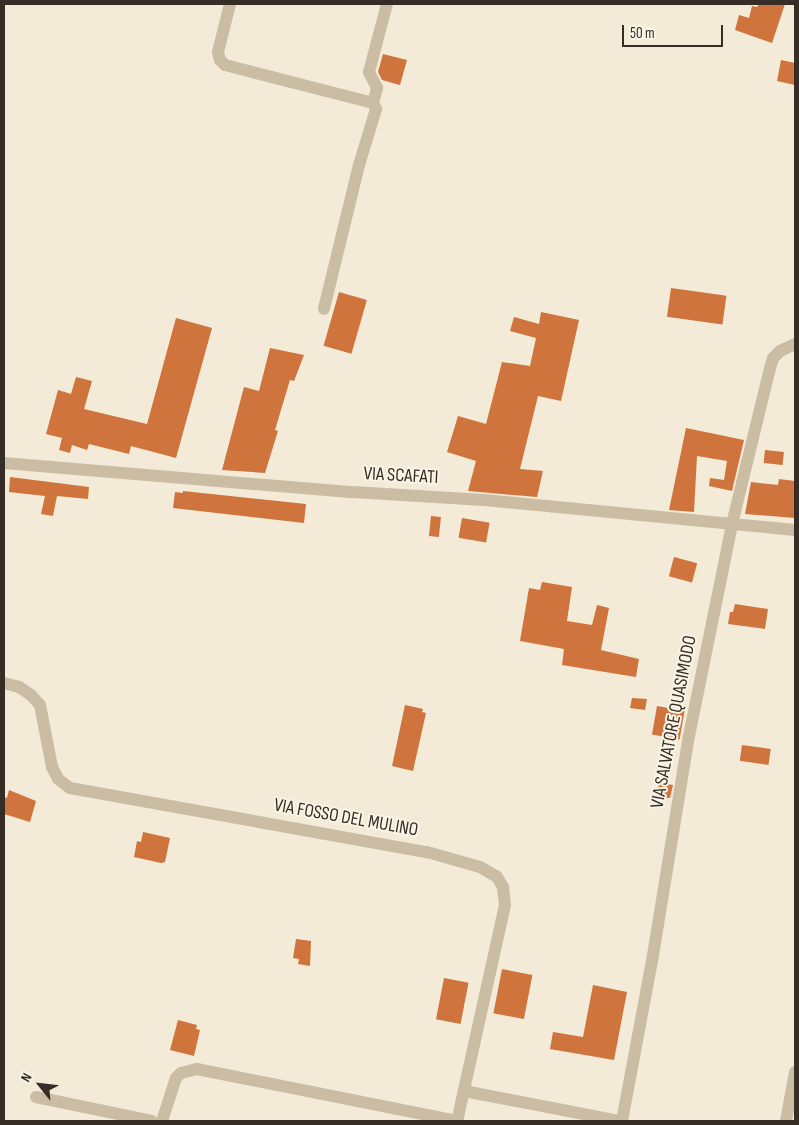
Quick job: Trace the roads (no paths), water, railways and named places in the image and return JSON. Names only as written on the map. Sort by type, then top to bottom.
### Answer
[{"type":"street","points":[[230,4],[218,52],[220,60],[225,65],[373,103]]},
{"type":"street","points":[[324,310],[359,165],[375,118],[376,109],[373,103],[377,88],[369,72],[387,4]]},
{"type":"street","name":"VIA SALVATORE QUASIMODO","points":[[622,1121],[654,955],[689,736],[732,524],[773,358],[780,351],[795,344]]},
{"type":"street","name":"VIA SCAFATI","points":[[4,463],[352,492],[484,500],[795,530]]},
{"type":"street","name":"VIA FOSSO DEL MULINO","points":[[4,683],[19,687],[31,695],[40,705],[52,767],[58,780],[70,788],[428,852],[480,867],[497,878],[503,887],[505,905],[457,1121]]},
{"type":"street","points":[[162,1121],[176,1078],[181,1073],[197,1069],[457,1121]]},
{"type":"street","points":[[786,1121],[795,1072]]},
{"type":"street","points":[[464,1091],[622,1121]]},
{"type":"street","points":[[36,1097],[152,1121]]}]
